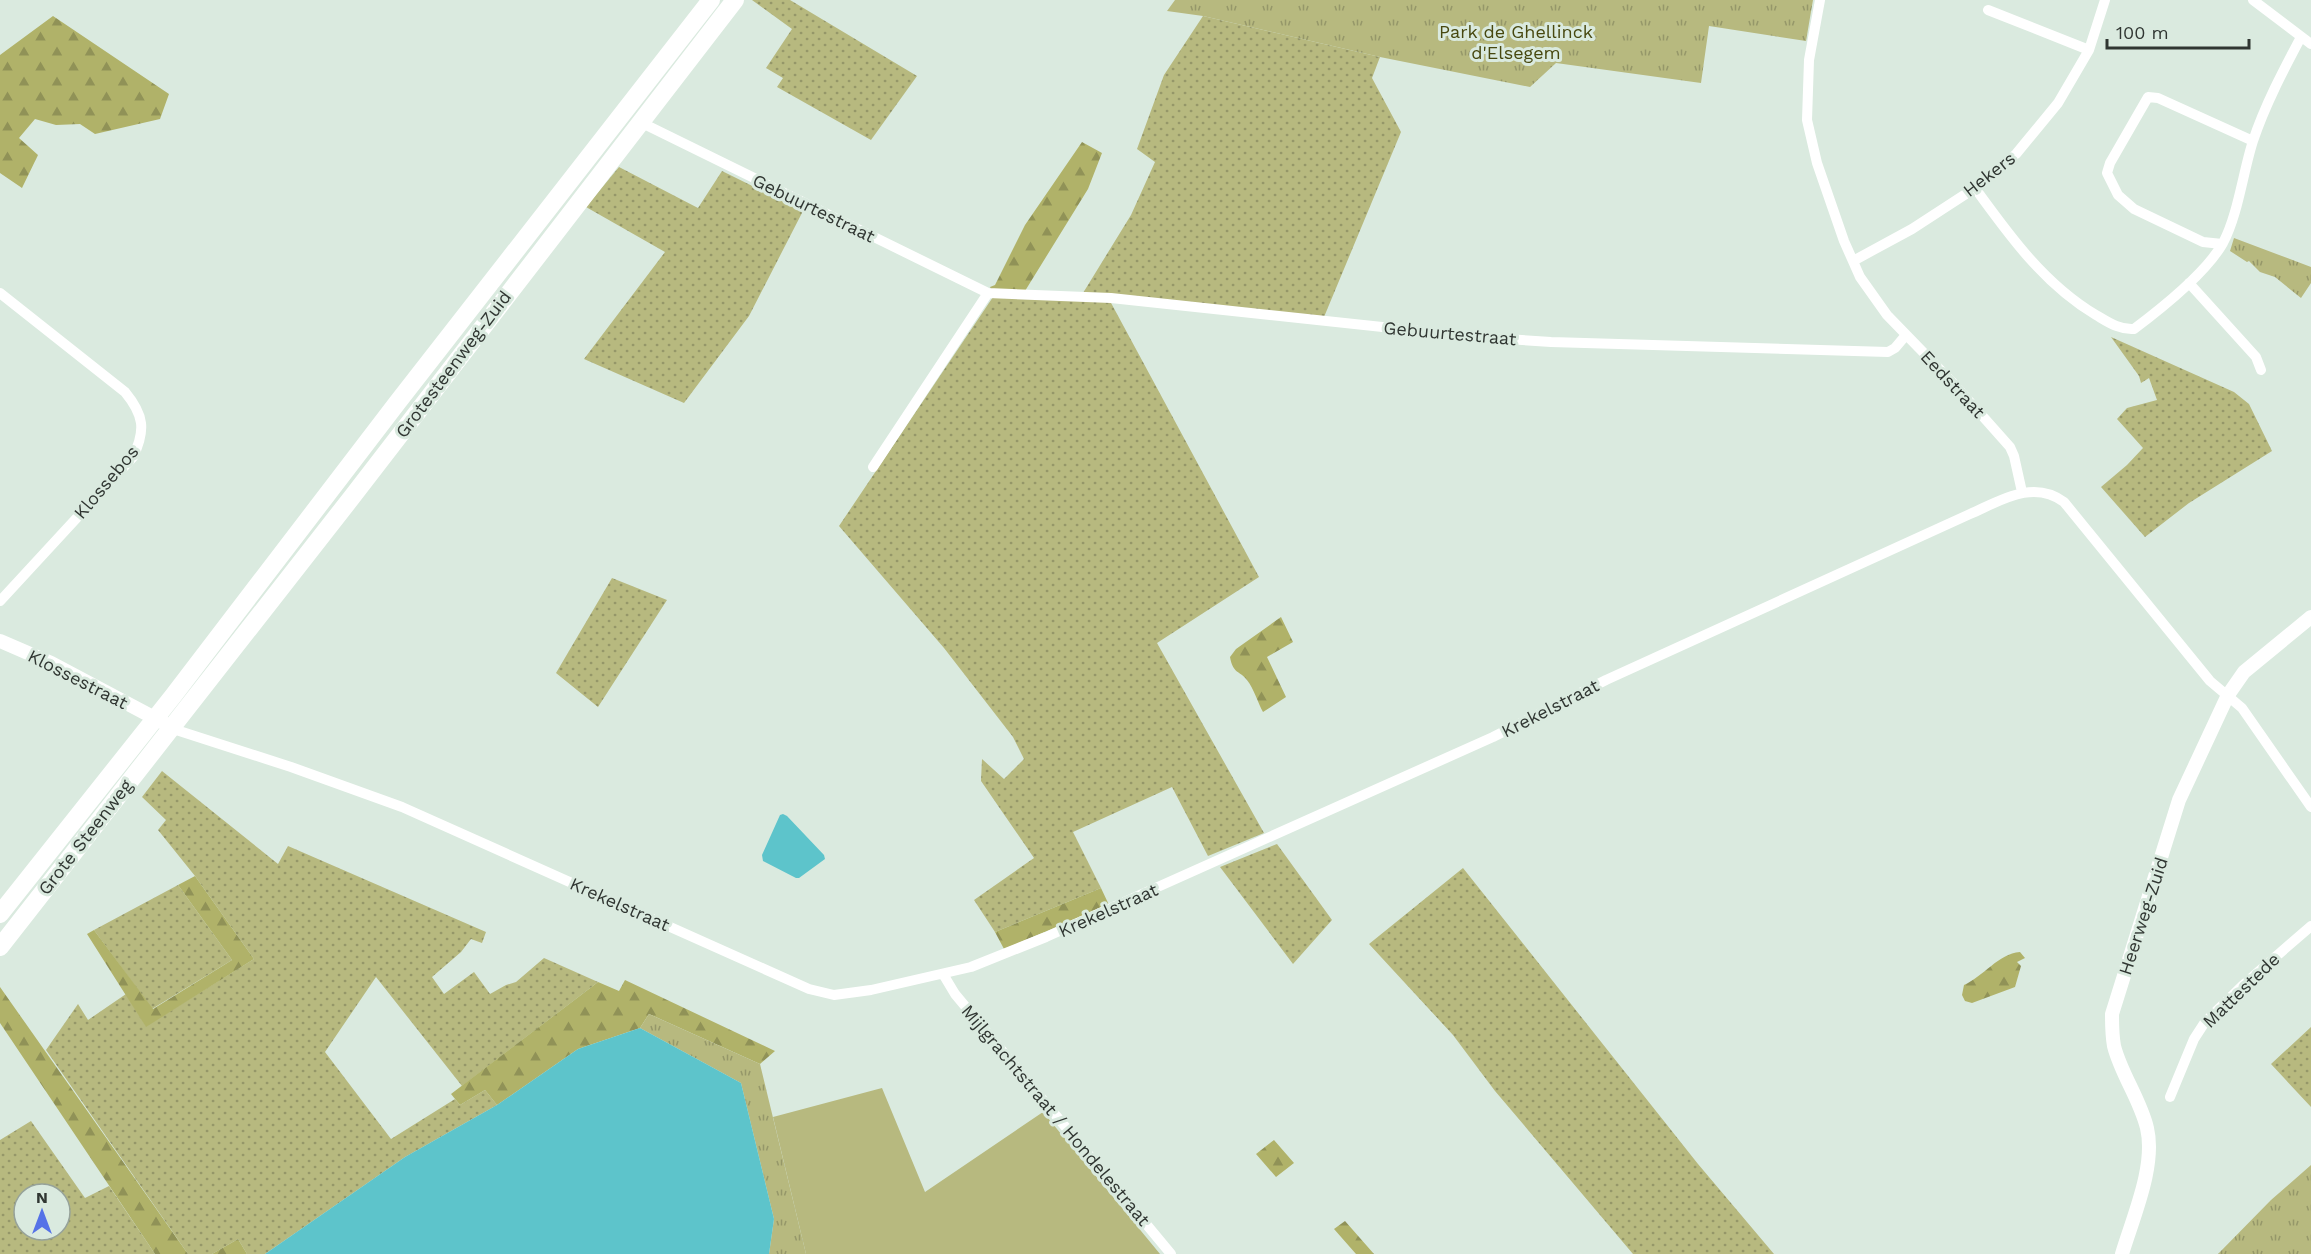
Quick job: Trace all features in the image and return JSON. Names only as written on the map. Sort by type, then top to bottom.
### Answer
[{"type":"highway","name":"Grotesteenweg-Zuid","points":[[163,723],[711,0]]},
{"type":"highway","name":"Grotesteenweg-Zuid","points":[[163,723],[352,497],[735,0]]},
{"type":"highway","name":"Grote Steenweg","points":[[0,914],[163,723]]},
{"type":"highway","name":"Grote Steenweg","points":[[0,947],[163,723]]},
{"type":"street","name":"Eedstraat","points":[[1820,0],[1809,60],[1807,120],[1820,174],[1853,261],[1869,293],[2010,447],[2022,492]]},
{"type":"street","name":"Hekers","points":[[1853,261],[1912,229],[1975,188],[2016,154],[2058,103],[2089,50],[2105,0]]},
{"type":"street","points":[[2253,0],[2311,44]]},
{"type":"street","points":[[1988,10],[2089,50]]},
{"type":"street","points":[[1975,188],[2013,241],[2057,288],[2076,304],[2114,325],[2124,329],[2134,329],[2189,283],[2222,244],[2229,230],[2253,141],[2270,97],[2301,37]]},
{"type":"street","points":[[2222,244],[2203,242],[2134,209],[2118,195],[2107,173],[2110,163],[2148,97],[2158,98],[2253,141]]},
{"type":"street","name":"Gebuurtestraat","points":[[640,122],[988,293],[1110,298],[1476,337],[1551,342],[1888,352],[1895,348],[1906,334]]},
{"type":"street","points":[[2189,283],[2256,357],[2261,370]]},
{"type":"street","name":"Klossebos","points":[[0,293],[125,392],[137,407],[142,424],[141,441],[133,457],[0,601]]},
{"type":"street","points":[[873,467],[988,293]]},
{"type":"street","points":[[2022,492],[2035,490],[2048,492],[2064,502],[2210,681],[2228,695],[2251,720],[2311,807]]},
{"type":"street","name":"Krekelstraat","points":[[163,723],[291,766],[402,807],[809,989],[834,995],[871,990],[971,967],[1027,945],[1334,810],[1493,737],[1616,675],[2022,492]]},
{"type":"street","name":"Heerweg-Zuid","points":[[2122,1254],[2145,1176],[2148,1143],[2140,1108],[2115,1047],[2112,1014],[2179,800],[2228,695],[2244,672],[2311,617]]},
{"type":"street","name":"Klossestraat","points":[[0,641],[51,663],[163,723]]},
{"type":"street","name":"Mattestede","points":[[2170,1097],[2194,1039],[2205,1022],[2242,986],[2311,926]]},
{"type":"street","name":"Mijlgrachtstraat / Hondelestraat","points":[[943,974],[955,994],[1171,1254]]},
{"type":"green space","points":[[752,0],[790,0],[917,76],[871,140],[777,87],[783,78],[766,68],[792,29]]},
{"type":"green space","name":"Park de Ghellinck d'Elsegem","points":[[1175,0],[1813,0],[1806,41],[1709,26],[1701,83],[1556,63],[1530,87],[1380,57],[1203,16],[1167,11]]},
{"type":"green space","points":[[53,16],[169,94],[160,119],[95,134],[80,124],[56,125],[35,119],[19,138],[38,155],[22,188],[0,173],[0,55]]},
{"type":"green space","points":[[1203,16],[1380,57],[1372,78],[1401,132],[1324,317],[1083,293],[1131,215],[1155,162],[1137,149],[1164,75]]},
{"type":"green space","points":[[1082,142],[1102,153],[1088,189],[1025,291],[991,289],[990,287],[995,285],[1025,225]]},
{"type":"green space","points":[[619,167],[698,208],[722,171],[803,211],[749,316],[684,403],[584,359],[665,252],[586,207]]},
{"type":"green space","points":[[2234,238],[2311,267],[2311,283],[2301,298],[2275,277],[2260,272],[2249,261],[2247,262],[2230,251]]},
{"type":"green space","points":[[993,297],[1110,301],[1259,577],[1157,643],[1264,833],[1208,856],[1172,787],[1073,832],[1101,888],[995,932],[974,900],[1034,858],[981,781],[982,759],[1004,779],[1024,759],[1013,737],[944,648],[839,526]]},
{"type":"green space","points":[[2111,337],[2234,392],[2249,404],[2272,451],[2189,503],[2145,537],[2101,487],[2143,448],[2117,419],[2127,408],[2157,400],[2149,378],[2141,383],[2139,376]]},
{"type":"green space","points":[[612,578],[667,600],[598,707],[556,673]]},
{"type":"green space","points":[[1281,617],[1293,642],[1267,657],[1286,697],[1263,712],[1249,684],[1235,669],[1230,657],[1236,649]]},
{"type":"green space","points":[[162,771],[278,864],[288,846],[486,932],[482,943],[471,939],[461,952],[432,977],[444,994],[474,972],[490,994],[516,982],[544,958],[598,982],[462,1086],[376,977],[325,1052],[391,1139],[455,1099],[460,1105],[485,1090],[497,1105],[405,1157],[265,1254],[247,1254],[238,1239],[212,1254],[188,1254],[46,1050],[78,1004],[88,1020],[126,994],[146,1026],[254,959],[195,876],[158,830],[166,820],[142,797]]},
{"type":"green space","points":[[1277,844],[1332,920],[1293,964],[1220,867]]},
{"type":"green space","points":[[1463,868],[1698,1164],[1774,1254],[1633,1254],[1495,1091],[1453,1035],[1369,944]]},
{"type":"green space","points":[[195,876],[254,959],[146,1027],[87,934],[94,930],[153,1009],[232,960],[178,885]]},
{"type":"green space","points":[[178,885],[232,960],[152,1009],[94,930]]},
{"type":"green space","points":[[1101,888],[1109,905],[1004,949],[995,932]]},
{"type":"green space","points":[[2020,952],[2025,958],[2017,962],[2021,966],[2015,987],[1972,1003],[1965,1001],[1962,995],[1964,985],[1998,961]]},
{"type":"green space","points":[[625,980],[775,1051],[760,1064],[649,1014],[640,1028],[578,1049],[497,1105],[485,1090],[460,1105],[451,1094],[598,982],[619,991]]},
{"type":"green space","points":[[0,987],[188,1254],[155,1254],[0,1023]]},
{"type":"green space","points":[[649,1014],[760,1064],[806,1254],[769,1254],[774,1219],[741,1083],[640,1028]]},
{"type":"green space","points":[[2311,1027],[2311,1107],[2271,1064]]},
{"type":"green space","points":[[882,1088],[925,1192],[1043,1112],[1160,1254],[806,1254],[773,1117]]},
{"type":"green space","points":[[31,1121],[85,1198],[109,1186],[155,1254],[0,1254],[0,1140]]},
{"type":"green space","points":[[1274,1140],[1294,1163],[1276,1177],[1256,1154]]},
{"type":"green space","points":[[2311,1165],[2311,1254],[2218,1254],[2271,1200]]},
{"type":"green space","points":[[1345,1221],[1374,1254],[1356,1254],[1334,1229]]},
{"type":"green space","points":[[238,1239],[247,1254],[212,1254]]},
{"type":"water","points":[[783,814],[824,855],[825,859],[799,878],[763,861],[762,855],[780,815]]},
{"type":"water","points":[[640,1028],[741,1083],[774,1219],[769,1254],[265,1254],[405,1157],[497,1105],[578,1049]]}]
